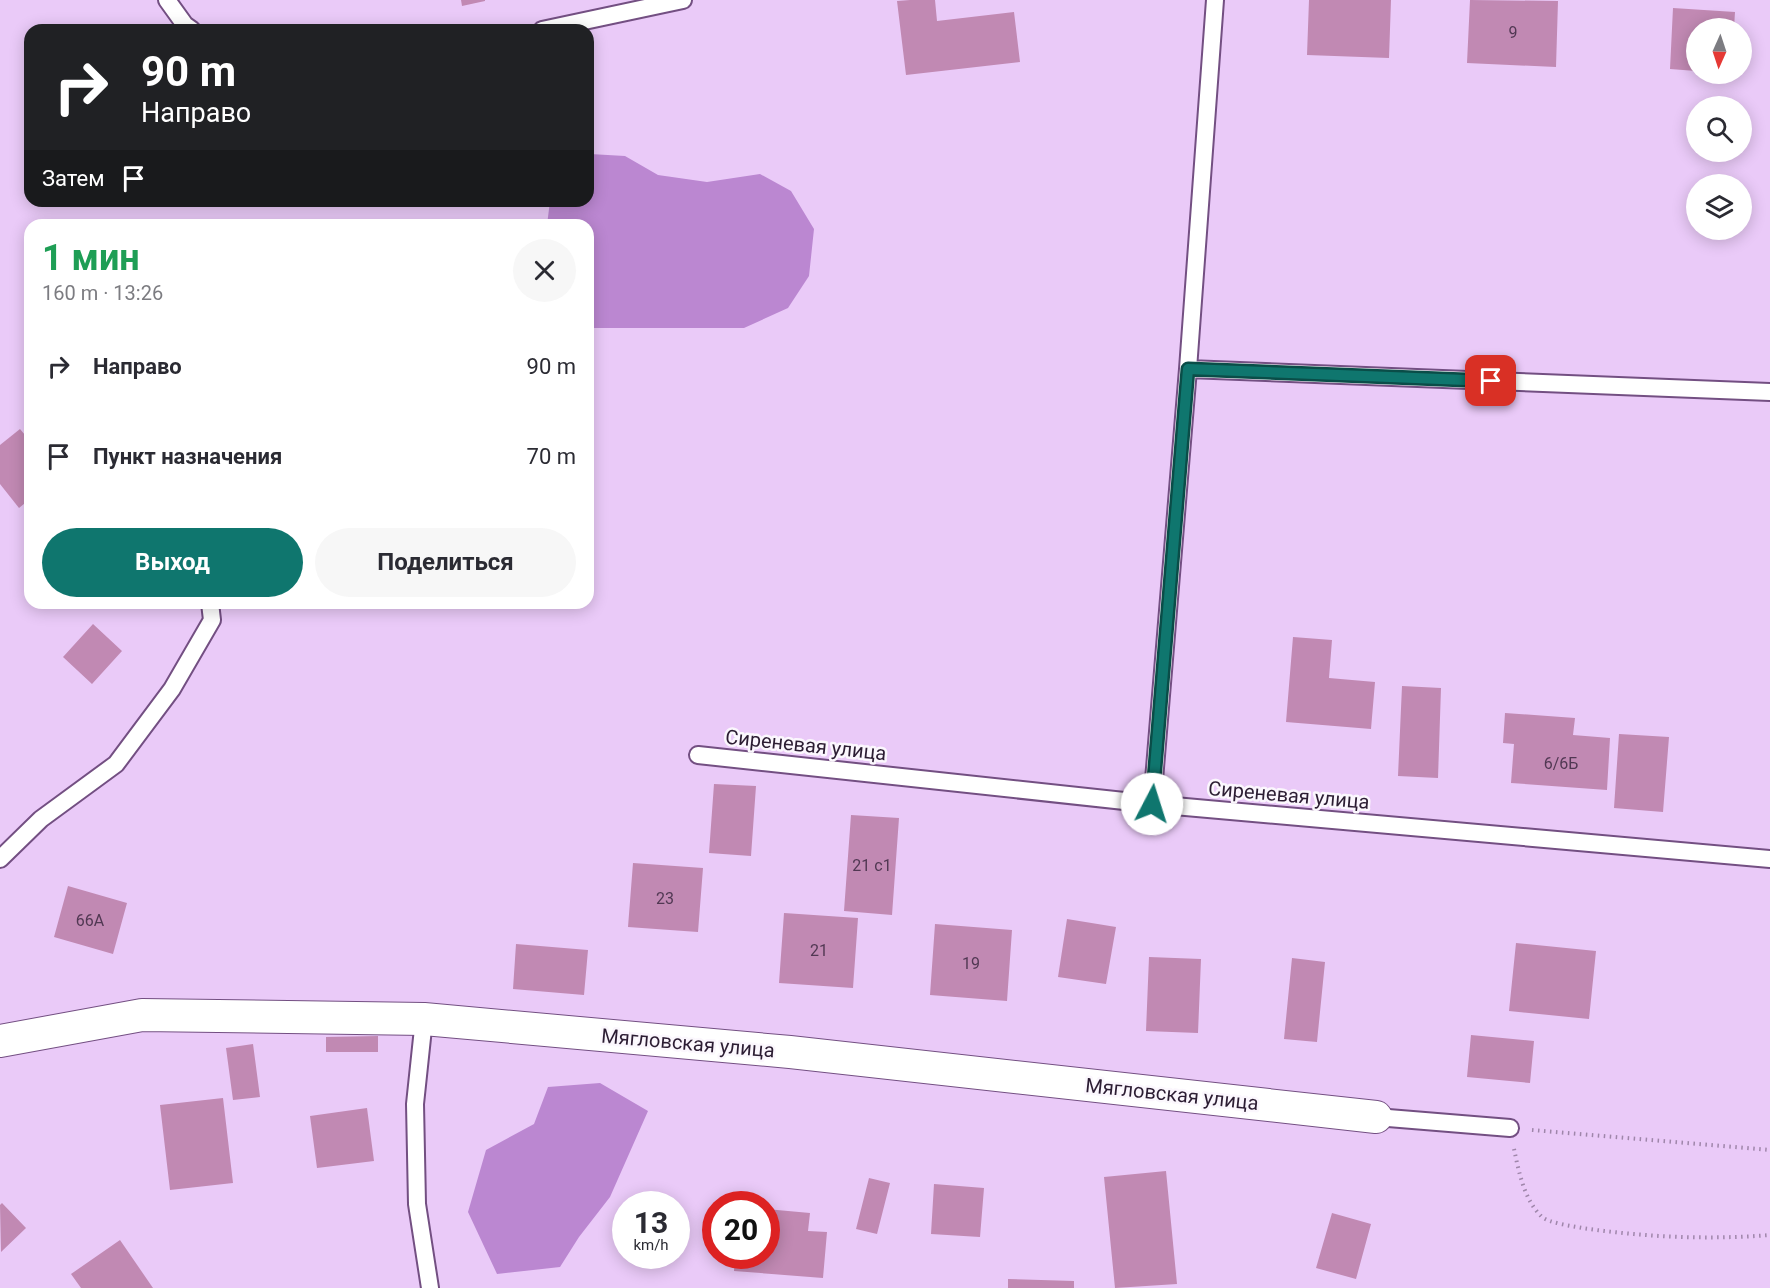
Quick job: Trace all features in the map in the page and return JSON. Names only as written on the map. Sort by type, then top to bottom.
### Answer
[{"type":"street","name":"Мягловская улица","points":[[0,1041],[142,1015],[424,1019],[790,1052],[1376,1117]]},
{"type":"lane","points":[[167,0],[184,24]]},
{"type":"lane","points":[[570,24],[683,0]]},
{"type":"lane","points":[[1152,804],[1188,369],[1215,0]]},
{"type":"lane","points":[[1188,369],[1770,392]]},
{"type":"lane","points":[[0,859],[41,819],[116,764],[172,689],[212,620],[211,609]]},
{"type":"lane","name":"Сиреневая улица","points":[[698,755],[1152,804],[1770,860]]},
{"type":"lane","points":[[424,1019],[415,1104],[417,1204],[430,1288]]},
{"type":"lane","points":[[1376,1117],[1510,1128]]},
{"type":"path","points":[[1770,1150],[1510,1128],[1520,1177],[1531,1202],[1543,1218],[1570,1226],[1629,1235],[1724,1239],[1770,1235]]},
{"type":"shaded area","points":[[594,154],[625,156],[658,175],[707,182],[760,174],[791,191],[814,229],[809,276],[788,308],[744,328],[594,328],[594,219],[548,219],[549,207],[594,207]]},
{"type":"shaded area","points":[[600,1083],[648,1111],[610,1197],[579,1237],[560,1267],[497,1274],[468,1212],[486,1150],[534,1124],[548,1087]]},
{"type":"building","points":[[461,0],[485,0],[485,1],[462,6]]},
{"type":"building","points":[[935,0],[937,21],[1014,12],[1020,62],[906,75],[897,1]]},
{"type":"building","points":[[1309,0],[1391,0],[1389,58],[1307,55]]},
{"type":"building","points":[[1470,0],[1558,1],[1556,67],[1467,63]]},
{"type":"building","points":[[1673,8],[1735,12],[1735,18],[1686,18],[1686,70],[1670,69]]},
{"type":"building","points":[[20,429],[24,434],[24,504],[19,508],[0,484],[0,445]]},
{"type":"building","points":[[93,624],[122,651],[92,684],[63,657]]},
{"type":"building","points":[[1293,637],[1332,640],[1329,678],[1375,682],[1371,729],[1286,722]]},
{"type":"building","points":[[1402,686],[1441,688],[1438,778],[1398,776]]},
{"type":"building","points":[[1505,713],[1575,718],[1573,735],[1610,738],[1607,790],[1511,783],[1514,744],[1503,743]]},
{"type":"building","points":[[1619,734],[1669,737],[1663,812],[1614,808]]},
{"type":"building","points":[[714,784],[756,786],[751,856],[709,853]]},
{"type":"building","points":[[851,815],[899,818],[892,915],[844,911]]},
{"type":"building","points":[[633,863],[703,868],[698,932],[628,927]]},
{"type":"building","points":[[68,886],[127,903],[113,954],[54,937]]},
{"type":"building","points":[[784,913],[858,918],[853,988],[779,983]]},
{"type":"building","points":[[1067,919],[1116,927],[1106,984],[1058,977]]},
{"type":"building","points":[[935,924],[1012,930],[1007,1001],[930,995]]},
{"type":"building","points":[[1516,943],[1596,951],[1589,1019],[1509,1011]]},
{"type":"building","points":[[516,944],[588,950],[584,995],[513,989]]},
{"type":"building","points":[[1149,957],[1201,959],[1198,1033],[1146,1031]]},
{"type":"building","points":[[1292,958],[1325,962],[1317,1042],[1284,1039]]},
{"type":"building","points":[[1471,1035],[1534,1041],[1530,1083],[1467,1077]]},
{"type":"building","points":[[378,1036],[378,1052],[326,1052],[326,1037]]},
{"type":"building","points":[[253,1044],[260,1097],[233,1100],[226,1048]]},
{"type":"building","points":[[223,1098],[233,1183],[170,1190],[160,1105]]},
{"type":"building","points":[[367,1108],[374,1161],[317,1168],[310,1116]]},
{"type":"building","points":[[1166,1171],[1177,1284],[1115,1288],[1104,1177]]},
{"type":"building","points":[[869,1178],[890,1183],[877,1234],[856,1229]]},
{"type":"building","points":[[934,1184],[984,1188],[980,1237],[931,1234]]},
{"type":"building","points":[[2,1203],[26,1228],[1,1252],[0,1205]]},
{"type":"building","points":[[780,1210],[810,1213],[808,1231],[827,1232],[823,1278],[734,1271],[734,1269],[780,1269]]},
{"type":"building","points":[[1332,1213],[1371,1224],[1356,1279],[1316,1268]]},
{"type":"building","points":[[120,1240],[153,1288],[81,1288],[71,1274]]},
{"type":"building","points":[[1008,1279],[1074,1281],[1074,1288],[1008,1288]]},
{"type":"route","points":[[1152,804],[1188,369],[1491,381]]}]
